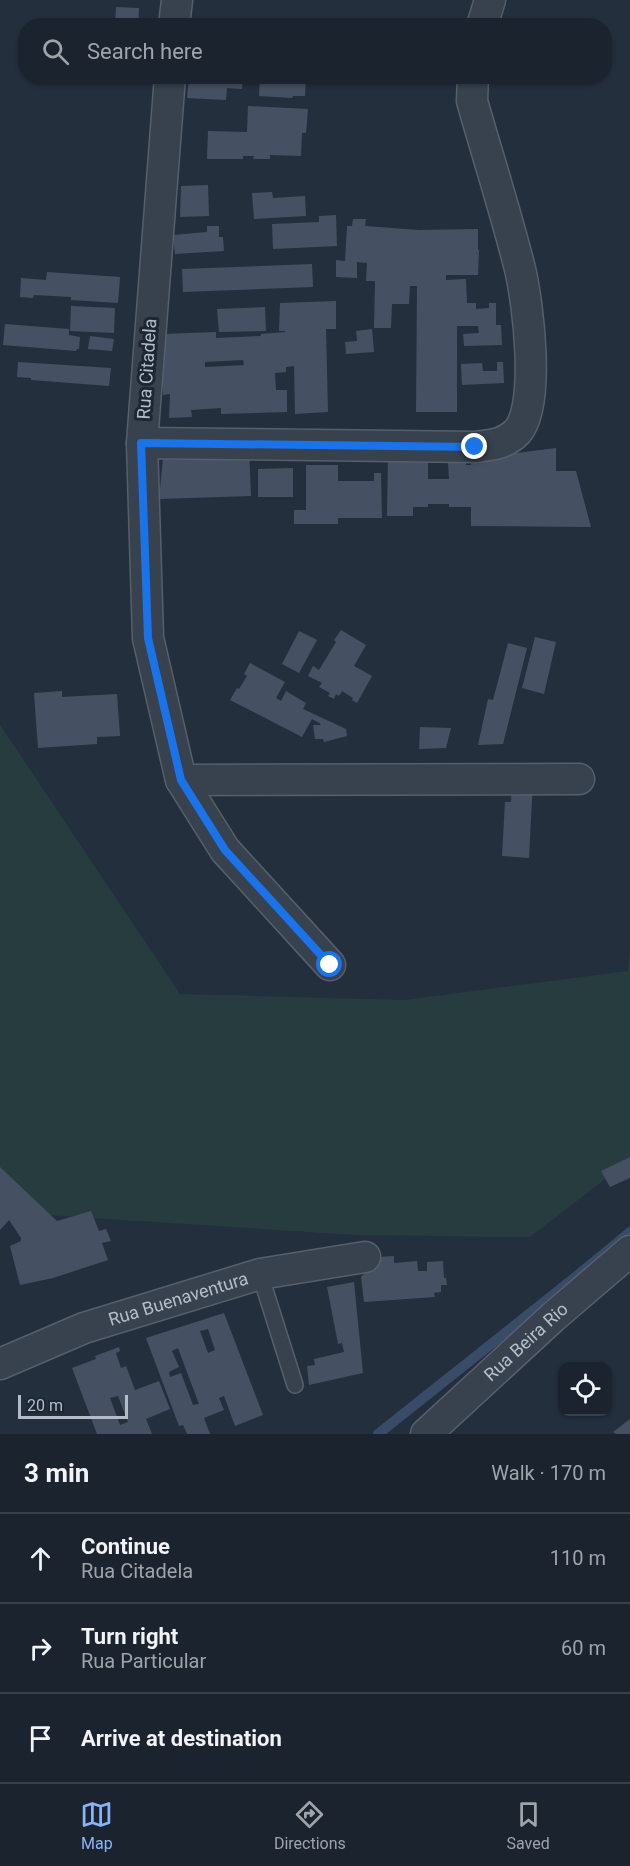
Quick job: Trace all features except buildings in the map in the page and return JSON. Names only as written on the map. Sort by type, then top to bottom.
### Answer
[{"type":"street","points":[[175,18],[177,0]]},
{"type":"street","points":[[485,18],[490,0]]},
{"type":"street","name":"Rua Citadela","points":[[169,84],[141,443],[148,638],[181,780],[225,850],[330,965]]},
{"type":"street","points":[[141,443],[475,447],[501,444],[518,431],[526,416],[531,385],[528,326],[521,272],[472,101],[473,84]]},
{"type":"street","points":[[181,780],[579,779]]},
{"type":"street","name":"Rua Beira Rio","points":[[426,1434],[553,1317],[630,1251]]},
{"type":"street","name":"Rua Buenaventura","points":[[0,1364],[84,1328],[260,1274],[365,1257]]},
{"type":"lane","points":[[260,1274],[295,1385]]},
{"type":"green space","points":[[0,725],[180,994],[404,1000],[628,971],[630,950],[630,1160],[530,1237],[355,1235],[0,1212]]},
{"type":"waterway","points":[[378,1434],[630,1232]]},
{"type":"route","points":[[330,965],[225,850],[181,780],[148,638],[141,443],[475,447]]}]
